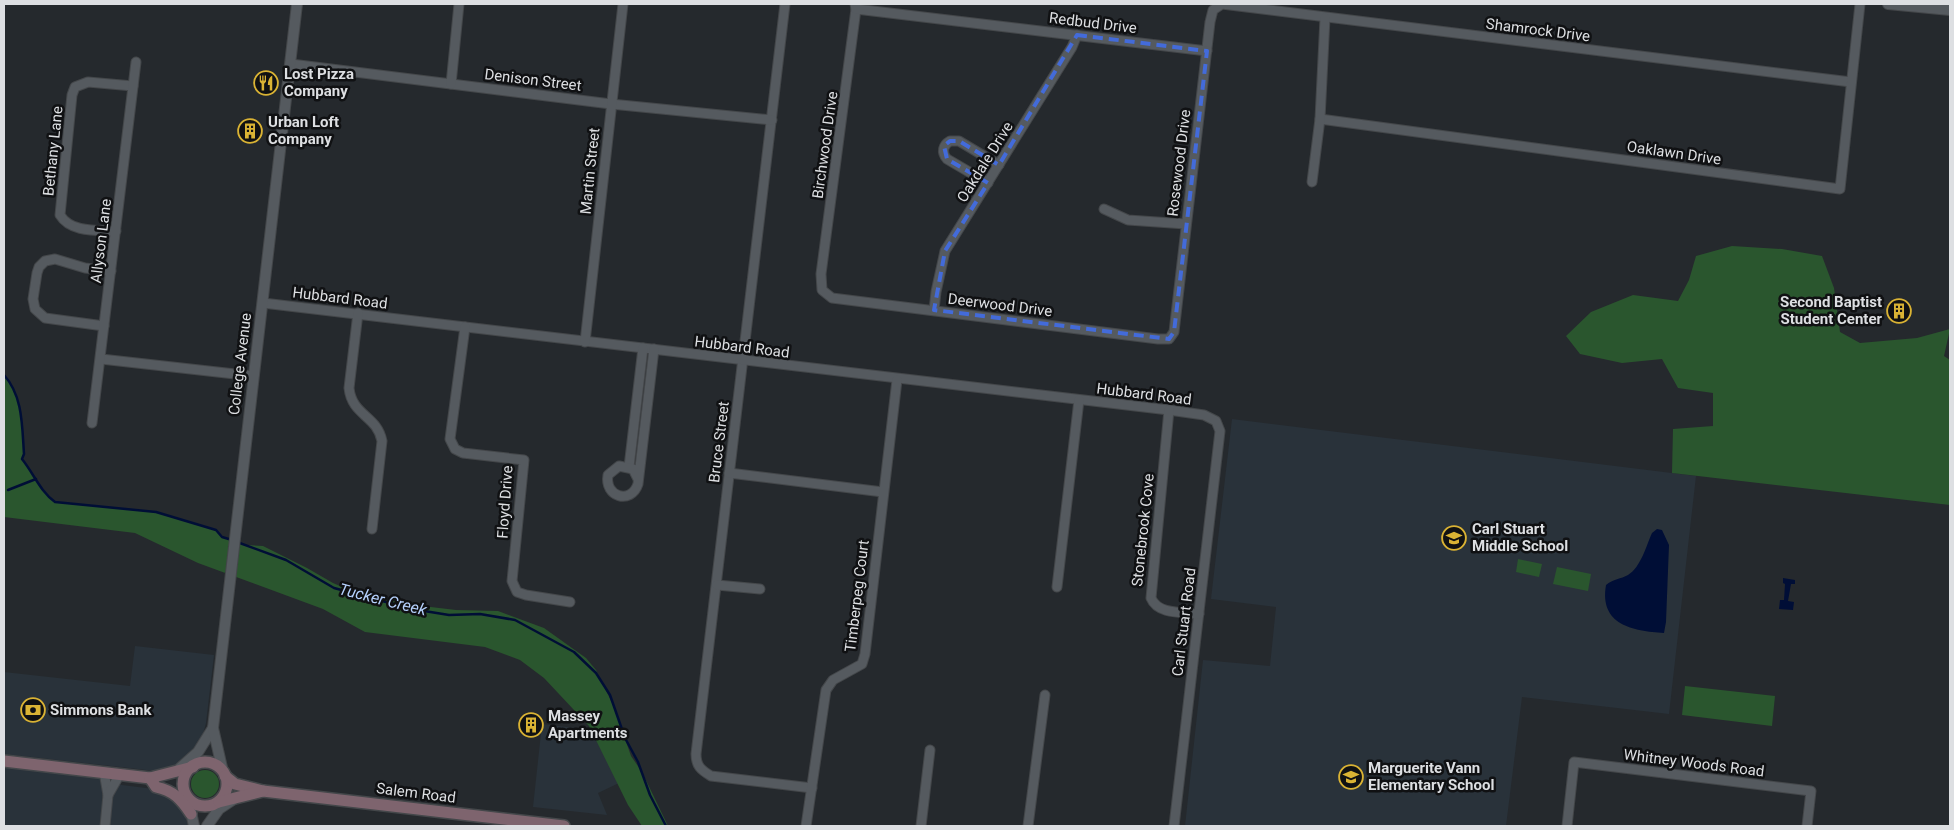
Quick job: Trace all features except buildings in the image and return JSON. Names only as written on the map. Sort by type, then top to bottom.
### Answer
[{"type":"main road","points":[[4,761],[120,774],[153,780],[174,786],[199,806],[217,802],[226,790],[223,770],[213,764],[204,762],[180,768],[153,780]]},
{"type":"main road","points":[[187,796],[184,779],[194,766]]},
{"type":"main road","name":"Salem Road","points":[[223,770],[235,784],[260,790],[542,825],[564,826]]},
{"type":"main road","points":[[153,780],[156,787],[167,789],[179,797],[191,814]]},
{"type":"main road","name":"Salem Road","points":[[217,802],[260,790]]},
{"type":"street","name":"College Avenue","points":[[194,766],[205,752],[211,730],[297,4]]},
{"type":"street","points":[[450,84],[459,4]]},
{"type":"street","name":"Martin Street","points":[[585,342],[623,4]]},
{"type":"street","name":"Bruce Street","points":[[785,4],[696,762],[700,770],[711,776],[812,788]]},
{"type":"street","name":"Shamrock Drive","points":[[1222,4],[1261,7],[1326,18],[1851,82]]},
{"type":"street","name":"Rosewood Drive","points":[[1174,332],[1206,51],[1213,10],[1222,4]]},
{"type":"street","name":"Oaklawn Drive","points":[[1320,119],[1840,189],[1860,4]]},
{"type":"street","points":[[1888,4],[1950,10]]},
{"type":"street","name":"Redbud Drive","points":[[856,6],[1206,51]]},
{"type":"street","name":"Birchwood Drive","points":[[822,290],[822,274],[856,6]]},
{"type":"street","points":[[1312,182],[1320,119],[1326,18]]},
{"type":"street","name":"Oakdale Drive","points":[[934,310],[945,251],[1072,47],[1077,35]]},
{"type":"street","name":"Allyson Lane","points":[[92,423],[136,62]]},
{"type":"street","name":"Denison Street","points":[[291,64],[611,104],[772,120]]},
{"type":"street","name":"Bethany Lane","points":[[116,231],[72,228],[65,223],[60,215],[72,95],[75,87],[88,82],[133,86]]},
{"type":"street","points":[[988,183],[947,159],[943,152],[944,146],[950,141],[959,141],[999,165]]},
{"type":"street","points":[[1104,209],[1128,220],[1186,224]]},
{"type":"street","points":[[104,326],[46,318],[36,309],[33,299],[39,267],[51,259],[88,268],[111,271]]},
{"type":"street","name":"Deerwood Drive","points":[[822,290],[832,298],[1158,339],[1169,339],[1174,332]]},
{"type":"street","name":"Hubbard Road","points":[[263,303],[358,313],[465,328],[654,349],[897,380],[1169,410],[1204,415],[1216,421]]},
{"type":"street","points":[[358,313],[349,388],[350,400],[356,409],[374,422],[380,430],[382,441],[372,529]]},
{"type":"street","name":"Floyd Drive","points":[[465,328],[450,439],[455,449],[463,453],[524,460],[512,582],[518,592],[526,595],[570,602]]},
{"type":"street","points":[[629,467],[643,348]]},
{"type":"street","points":[[638,479],[629,467],[619,466],[611,471],[607,480],[610,490],[618,496],[628,496],[636,489],[638,479],[654,349]]},
{"type":"street","points":[[101,359],[253,376]]},
{"type":"street","name":"Timberpeg Court","points":[[806,826],[826,690],[834,680],[862,664],[865,654],[897,380]]},
{"type":"street","points":[[1057,587],[1079,400]]},
{"type":"street","name":"Stonebrook Cove","points":[[1169,410],[1150,598],[1153,604],[1162,610],[1199,614]]},
{"type":"street","name":"Carl Stuart Road","points":[[1174,826],[1220,431],[1216,421]]},
{"type":"street","points":[[729,473],[883,492]]},
{"type":"street","points":[[717,585],[760,589]]},
{"type":"street","points":[[1028,826],[1045,695]]},
{"type":"street","name":"College Avenue","points":[[211,730],[223,770]]},
{"type":"street","points":[[180,768],[198,752],[211,730]]},
{"type":"street","points":[[921,826],[930,750]]},
{"type":"street","name":"Whitney Woods Road","points":[[1567,826],[1574,762],[1811,791],[1807,826]]},
{"type":"street","points":[[104,772],[108,795],[105,826]]},
{"type":"street","points":[[108,795],[120,774]]},
{"type":"street","points":[[187,796],[194,826]]},
{"type":"street","points":[[207,826],[219,809],[236,798]]},
{"type":"street","points":[[203,826],[209,810],[217,802]]},
{"type":"highlighted area","points":[[1077,35],[1207,51],[1174,332],[1169,339],[934,310],[945,251],[988,183],[947,159],[944,146],[950,141],[959,141],[999,165]]},
{"type":"shaded area","name":"Carl Stuart Middle School","points":[[1232,419],[1696,476],[1669,714],[1522,697],[1506,826],[1185,826],[1203,660],[1270,666],[1276,607],[1211,599]]},
{"type":"shaded area","points":[[135,646],[214,655],[206,723],[200,746],[193,755],[173,768],[155,771],[4,754],[4,672],[130,686]]},
{"type":"shaded area","points":[[542,724],[591,730],[619,783],[598,793],[607,815],[533,807]]},
{"type":"shaded area","points":[[4,766],[93,777],[122,785],[162,790],[181,803],[191,826],[4,826]]},
{"type":"green space","points":[[1732,246],[1782,249],[1822,256],[1834,288],[1840,332],[1860,343],[1917,338],[1950,329],[1944,356],[1950,360],[1950,505],[1672,473],[1673,429],[1713,426],[1713,393],[1678,388],[1662,359],[1622,363],[1580,354],[1566,336],[1591,312],[1633,295],[1678,301],[1689,280],[1696,256]]},
{"type":"green space","points":[[4,375],[15,392],[18,402],[23,433],[23,459],[41,488],[55,502],[156,512],[216,530],[222,537],[245,545],[263,546],[356,593],[414,605],[456,610],[498,611],[544,628],[586,658],[596,670],[614,707],[631,756],[642,772],[668,826],[642,826],[628,805],[589,726],[544,678],[520,660],[485,647],[365,632],[323,609],[198,563],[135,533],[4,517]]},
{"type":"green space","points":[[1518,559],[1542,564],[1539,577],[1516,572]]},
{"type":"green space","points":[[1557,567],[1591,574],[1588,591],[1553,584]]},
{"type":"green space","points":[[1685,686],[1775,696],[1772,726],[1682,715]]},
{"type":"green space","points":[[205,770],[215,774],[219,784],[215,794],[205,798],[195,794],[191,784],[195,774]]},
{"type":"water","points":[[1657,529],[1662,530],[1669,545],[1664,633],[1641,630],[1621,623],[1613,617],[1608,609],[1605,598],[1606,585],[1633,571],[1640,562],[1652,533]]},
{"type":"water","points":[[1783,578],[1795,580],[1795,584],[1791,584],[1788,601],[1794,602],[1793,610],[1779,609],[1780,600],[1784,600],[1785,584],[1783,583]]},
{"type":"waterway","name":"Tucker Creek","points":[[4,375],[15,392],[18,402],[22,422],[24,454],[22,459],[41,488],[55,502],[156,512],[216,530],[222,537],[232,540]]},
{"type":"waterway","points":[[8,490],[36,479]]},
{"type":"waterway","name":"Tucker Creek","points":[[237,542],[286,560],[334,588],[412,609],[449,615],[480,614],[515,620],[574,652],[596,673],[610,695],[625,738],[638,762],[650,795],[666,826]]},
{"type":"place","name":"Lost Pizza Company","points":[[266,83]]},
{"type":"place","name":"Urban Loft Company","points":[[250,131]]},
{"type":"place","name":"Second Baptist Student Center","points":[[1899,311]]},
{"type":"place","name":"Carl Stuart Middle School","points":[[1454,538]]},
{"type":"place","name":"Simmons Bank","points":[[33,710]]},
{"type":"place","name":"Massey Apartments","points":[[531,725]]},
{"type":"place","name":"Marguerite Vann Elementary School","points":[[1351,777]]}]
